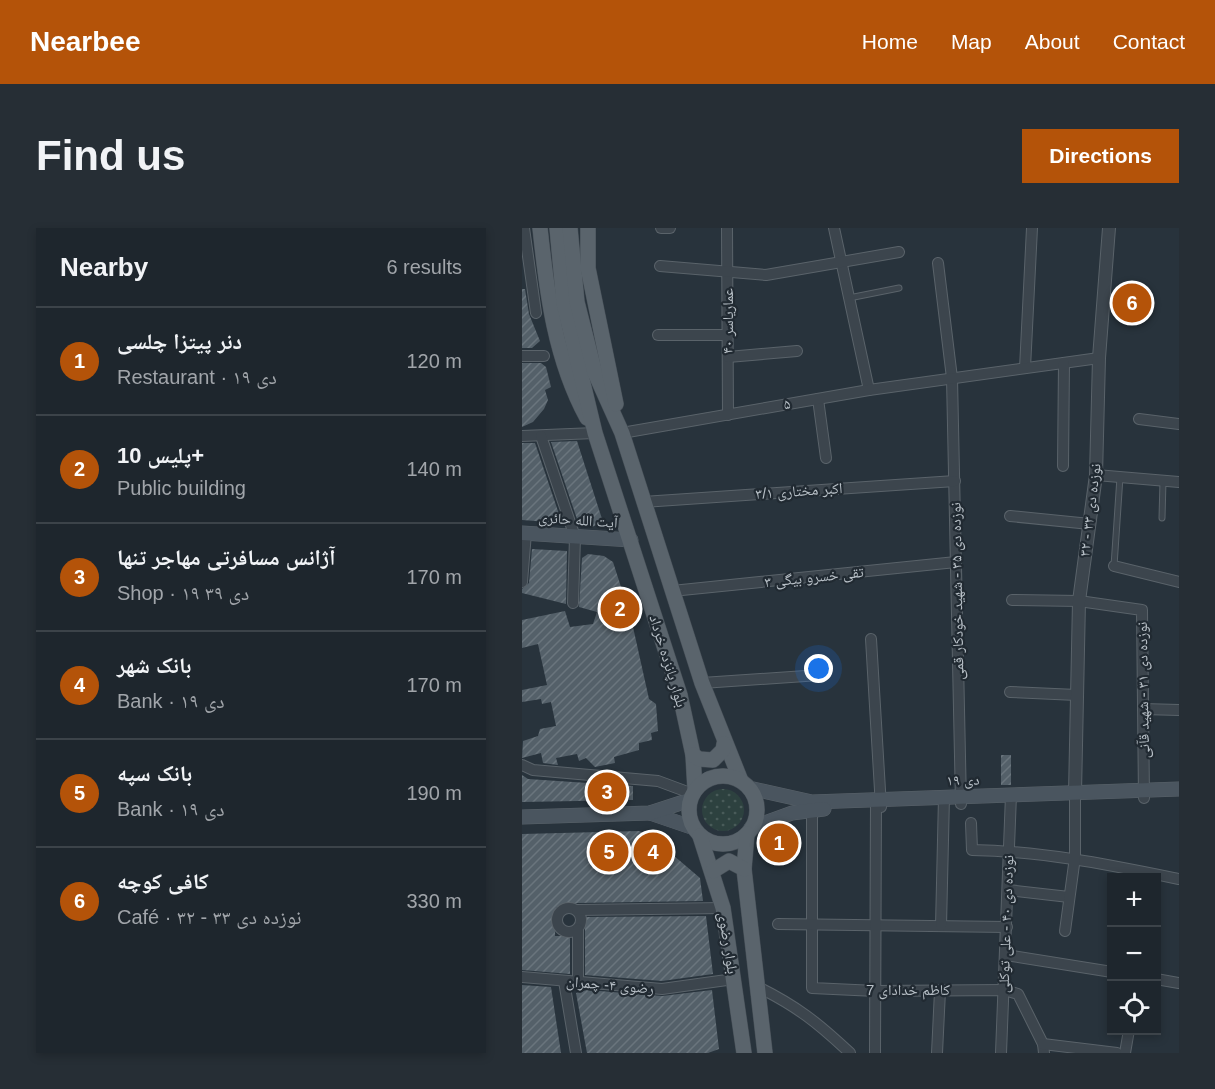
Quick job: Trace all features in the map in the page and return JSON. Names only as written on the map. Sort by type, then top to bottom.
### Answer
[{"type":"main road","name":"بلوار پانزده خرداد","points":[[540,228],[549,307],[560,355],[572,391],[595,433],[680,695],[693,755],[692,795]]},
{"type":"main road","points":[[557,228],[564,304],[589,375]]},
{"type":"main road","points":[[570,228],[577,302],[589,375]]},
{"type":"main road","name":"بلوار پانزده خرداد","points":[[588,228],[588,268],[622,434],[702,683],[724,744],[745,785]]},
{"type":"main road","name":"بلوار پانزده خرداد","points":[[589,375],[595,433]]},
{"type":"main road","name":"بلوار پانزده خرداد","points":[[589,375],[622,434]]},
{"type":"main road","name":"آیت الله حائری","points":[[524,533],[631,540]]},
{"type":"main road","points":[[693,755],[699,759],[713,760],[719,756],[724,744]]},
{"type":"main road","points":[[522,817],[650,813],[692,795],[702,783],[721,776],[745,785],[756,801],[756,815],[749,831],[736,841],[724,844],[712,842],[697,832],[650,813]]},
{"type":"main road","name":"۱۹ دی","points":[[745,785],[812,802],[879,803],[1144,794],[1179,789]]},
{"type":"main road","name":"۱۹ دی","points":[[1144,794],[1179,797]]},
{"type":"main road","points":[[692,795],[690,819],[697,832]]},
{"type":"main road","name":"۱۹ دی","points":[[749,831],[792,813],[879,803]]},
{"type":"main road","name":"بلوار رضوی","points":[[749,831],[744,869],[765,1053]]},
{"type":"main road","name":"بلوار رضوی","points":[[697,832],[713,870],[723,908],[744,1053]]},
{"type":"main road","points":[[713,870],[729,861],[744,869]]},
{"type":"street","points":[[524,228],[536,314]]},
{"type":"street","points":[[661,228],[670,228]]},
{"type":"street","name":"عماریاسر ۴۰","points":[[727,228],[728,415]]},
{"type":"street","points":[[834,228],[869,390]]},
{"type":"street","points":[[1025,368],[1032,228]]},
{"type":"street","name":"۳۲ - نوزده دی ۳۳","points":[[1075,797],[1079,601],[1096,475],[1100,358],[1109,228]]},
{"type":"street","points":[[660,266],[766,274],[899,252]]},
{"type":"street","name":"نوزده دی ۳۵ - شهید خودکار قمی","points":[[938,263],[952,378],[961,801]]},
{"type":"street","points":[[658,334],[728,335]]},
{"type":"street","points":[[728,357],[797,351]]},
{"type":"street","points":[[522,356],[544,356]]},
{"type":"street","name":"۵","points":[[622,434],[869,390],[1100,358]]},
{"type":"street","points":[[1063,466],[1064,363]]},
{"type":"street","points":[[818,399],[826,458]]},
{"type":"street","points":[[1139,418],[1179,424],[1179,417]]},
{"type":"street","points":[[522,436],[595,433]]},
{"type":"street","points":[[541,436],[574,537],[573,603]]},
{"type":"street","points":[[1096,475],[1179,482]]},
{"type":"street","name":"۳/۱ اکبر مختاری","points":[[643,502],[954,481]]},
{"type":"street","points":[[1010,516],[1090,524]]},
{"type":"street","points":[[522,582],[524,533]]},
{"type":"street","name":"۳ تقی خسرو بیگی","points":[[672,591],[956,562]]},
{"type":"street","points":[[1114,566],[1179,582]]},
{"type":"street","points":[[1012,600],[1079,601]]},
{"type":"street","name":"نوزده دی ۳۱ - شهید قآنی","points":[[1079,601],[1142,610],[1144,794]]},
{"type":"street","points":[[871,639],[879,803],[875,1053]]},
{"type":"street","points":[[702,683],[820,675]]},
{"type":"street","points":[[1010,692],[1077,695]]},
{"type":"street","points":[[1143,709],[1179,710]]},
{"type":"street","points":[[522,765],[533,770],[658,782],[692,795]]},
{"type":"street","points":[[1065,931],[1075,857],[1075,797]]},
{"type":"street","name":"نوزده دی ۴۰ - علی توکلی","points":[[1000,1053],[1011,799]]},
{"type":"street","points":[[941,926],[943,801]]},
{"type":"street","points":[[812,810],[812,924]]},
{"type":"street","points":[[971,823],[972,850],[1009,850],[1075,857],[1179,879]]},
{"type":"street","points":[[1008,890],[1069,897]]},
{"type":"street","points":[[578,929],[565,931],[557,920],[564,909],[571,907],[577,910],[723,908]]},
{"type":"street","points":[[577,910],[581,923],[578,929],[578,981]]},
{"type":"street","points":[[778,924],[1007,927]]},
{"type":"street","name":"7 کاظم خدادای","points":[[812,924],[812,988],[876,991],[1004,990]]},
{"type":"street","points":[[1006,955],[1107,971]]},
{"type":"street","name":"رضوی ۴- چمران","points":[[522,977],[662,989],[734,978]]},
{"type":"street","points":[[1161,980],[1179,983]]},
{"type":"street","points":[[564,981],[576,1053]]},
{"type":"street","points":[[756,986],[791,1003],[811,1016],[850,1053]]},
{"type":"street","points":[[1004,990],[1018,994],[1043,1049],[1117,1053]]},
{"type":"street","points":[[937,1053],[940,991]]},
{"type":"street","points":[[1125,1053],[1128,1035]]},
{"type":"lane","points":[[849,298],[899,288]]},
{"type":"lane","points":[[1114,566],[1120,477]]},
{"type":"lane","points":[[1162,518],[1163,481]]},
{"type":"green space","points":[[723,789],[738,795],[744,810],[738,825],[723,831],[708,825],[702,810],[708,795]]},
{"type":"building","points":[[522,289],[525,289],[529,314],[540,341],[532,348],[522,348]]},
{"type":"building","points":[[522,363],[541,363],[546,367],[551,387],[545,390],[548,400],[544,409],[533,422],[522,427]]},
{"type":"building","points":[[577,441],[603,522],[592,527],[579,525],[551,442]]},
{"type":"building","points":[[522,443],[535,443],[562,523],[522,520]]},
{"type":"building","points":[[532,549],[567,551],[566,604],[522,593],[522,589],[529,583]]},
{"type":"building","points":[[588,554],[604,556],[613,562],[631,618],[649,699],[656,704],[658,731],[651,733],[652,740],[639,743],[639,750],[614,757],[615,763],[595,767],[586,758],[579,761],[577,754],[556,758],[558,765],[543,763],[541,753],[522,758],[523,741],[538,736],[540,729],[556,726],[551,702],[542,704],[541,699],[522,702],[522,690],[547,685],[538,644],[522,648],[522,620],[565,611],[570,627],[593,624],[597,612],[579,607],[582,558]]},
{"type":"building","points":[[1001,755],[1011,755],[1011,785],[1001,785]]},
{"type":"building","points":[[522,775],[528,779],[633,786],[633,800],[522,802]]},
{"type":"building","points":[[639,831],[651,836],[651,842],[666,849],[700,878],[703,901],[577,903],[571,906],[556,907],[555,936],[570,936],[570,974],[522,970],[522,834]]},
{"type":"building","points":[[706,916],[713,974],[662,981],[585,975],[585,917]]},
{"type":"building","points":[[522,985],[551,987],[561,1053],[522,1053]]},
{"type":"building","points":[[587,990],[662,996],[712,990],[719,1049],[708,1053],[587,1053],[576,993]]},
{"type":"place","name":"کافی کوچه","points":[[1132,303]]},
{"type":"place","name":"پلیس 10+","points":[[620,609]]},
{"type":"place","name":"آژانس مسافرتی مهاجر تنها","points":[[607,792]]},
{"type":"place","name":"دنر پیتزا چلسی","points":[[779,843]]},
{"type":"place","name":"بانک سپه","points":[[609,852]]},
{"type":"place","name":"بانک شهر","points":[[653,852]]}]
